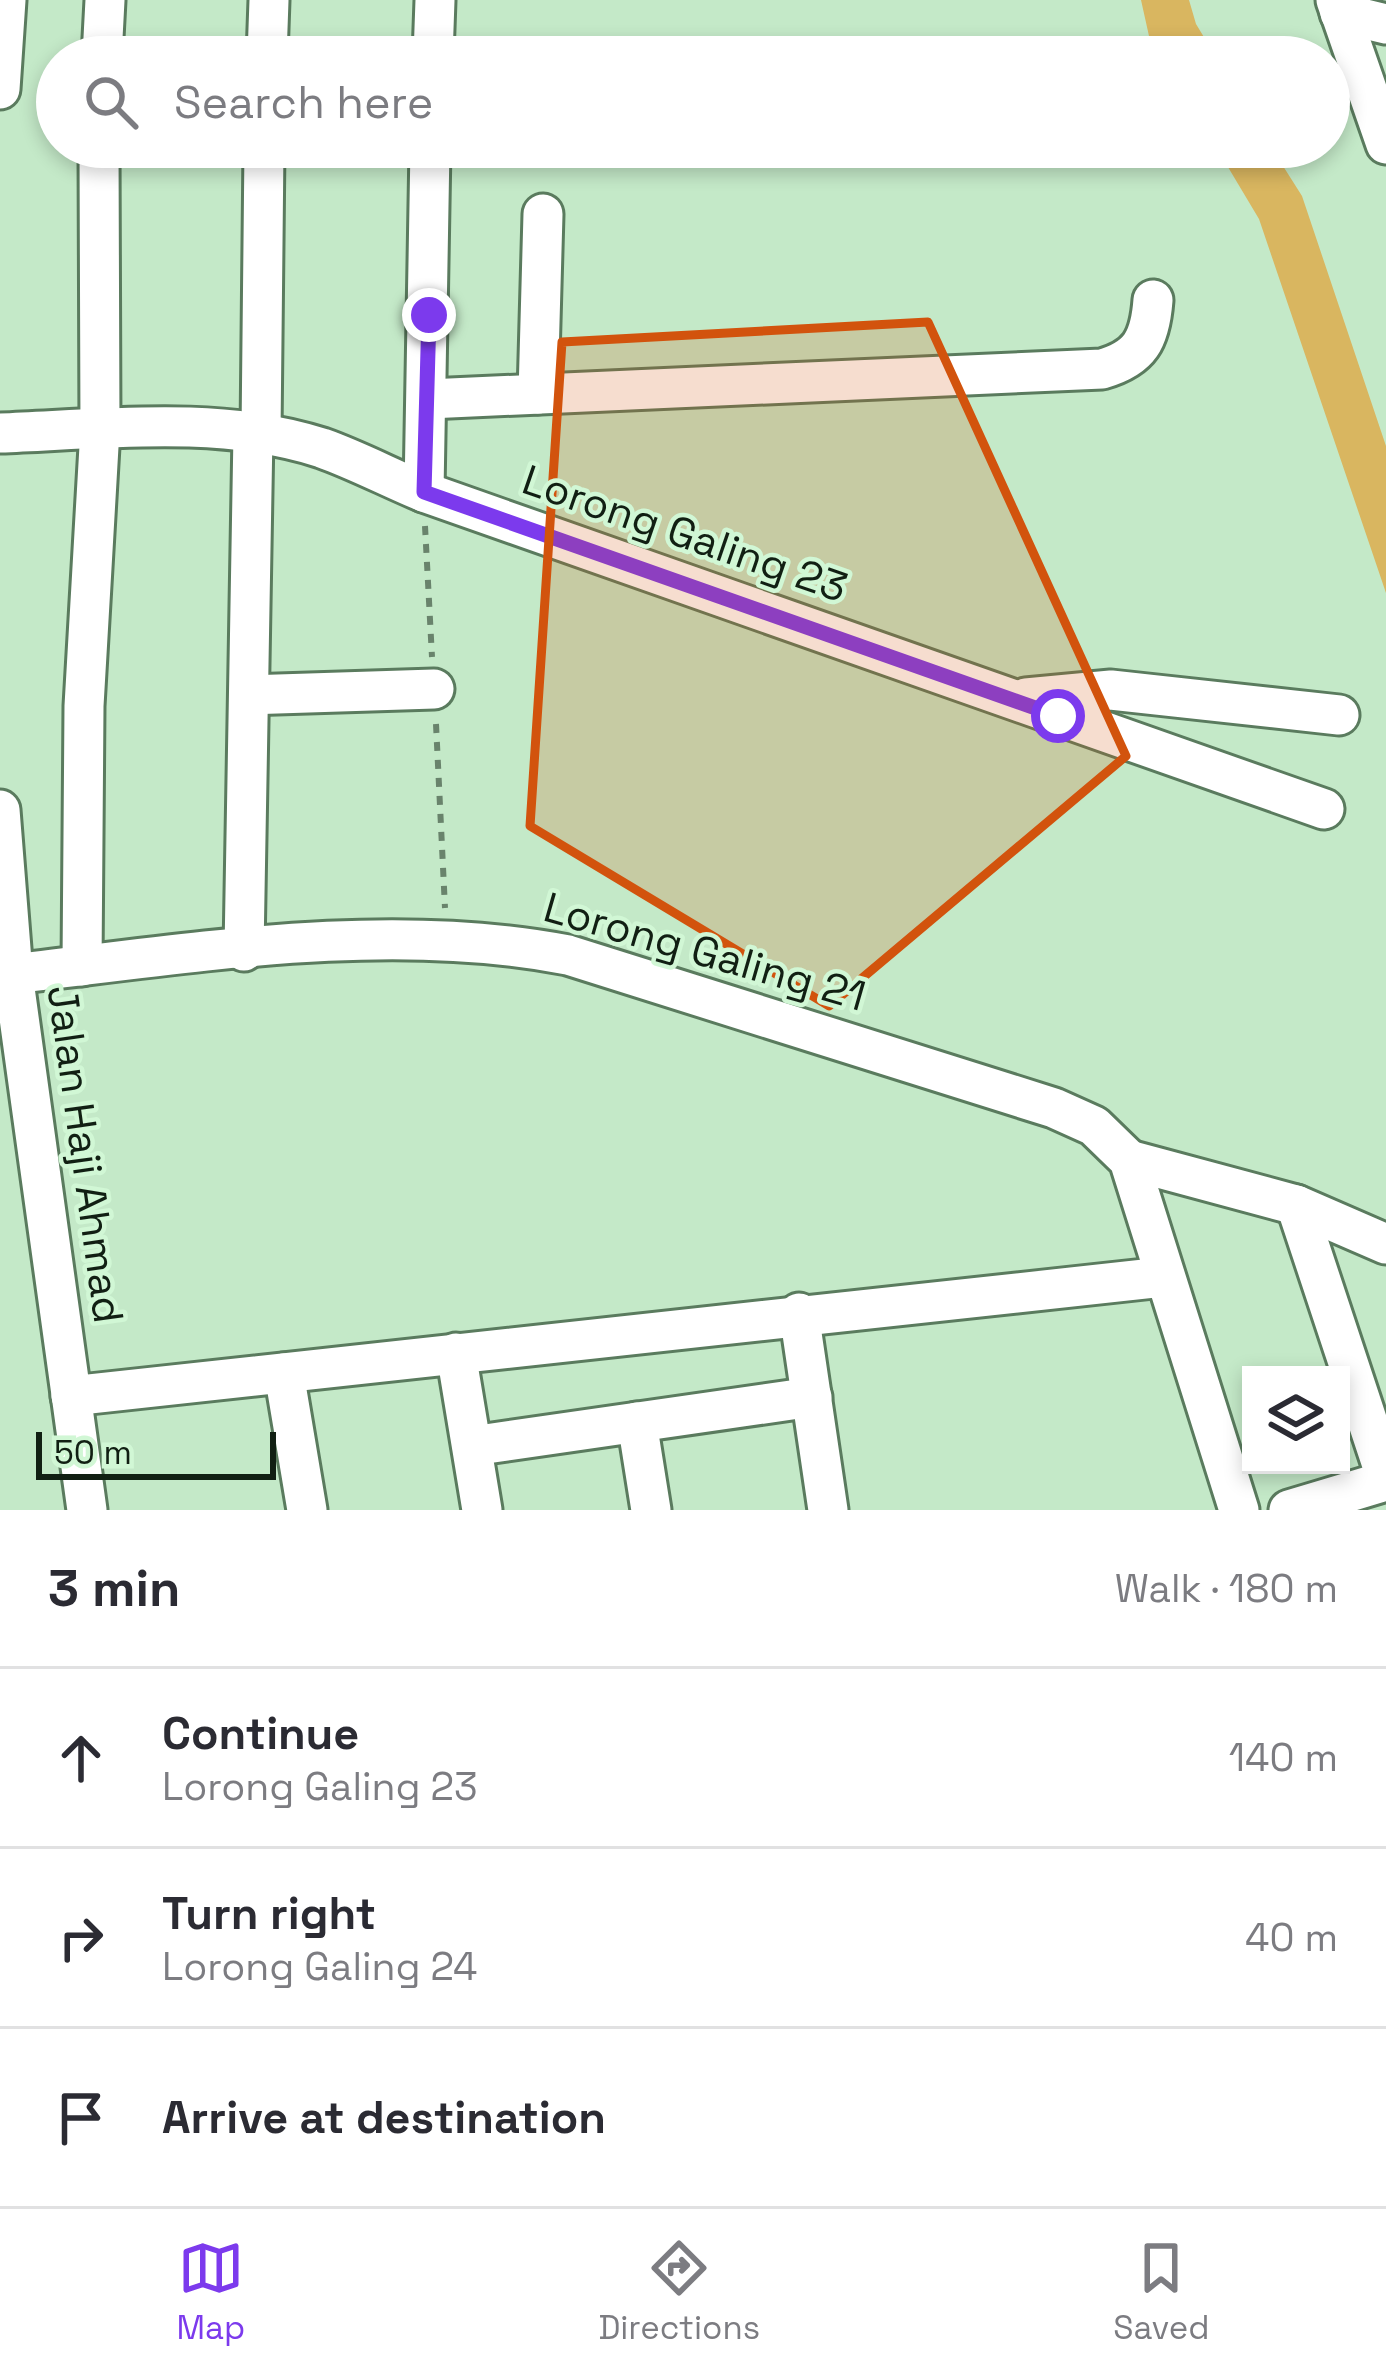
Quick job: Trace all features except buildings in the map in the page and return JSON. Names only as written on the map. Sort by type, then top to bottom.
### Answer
[{"type":"street","points":[[0,89],[6,0]]},
{"type":"street","points":[[103,36],[105,0]]},
{"type":"street","points":[[268,36],[269,0]]},
{"type":"street","points":[[434,36],[435,0]]},
{"type":"street","points":[[1338,7],[1386,24]]},
{"type":"street","points":[[1338,7],[1348,36]]},
{"type":"street","points":[[1350,41],[1386,144]]},
{"type":"street","points":[[82,966],[85,685],[100,429],[99,168]]},
{"type":"street","points":[[244,951],[263,168]]},
{"type":"street","points":[[424,492],[430,168]]},
{"type":"street","points":[[538,394],[543,214]]},
{"type":"street","points":[[428,399],[1102,369],[1128,361],[1142,348],[1153,300]]},
{"type":"street","name":"Lorong Galing 23","points":[[0,433],[100,429],[257,434],[322,449],[424,492],[1324,809]]},
{"type":"street","points":[[249,695],[434,689]]},
{"type":"street","points":[[1014,700],[1111,690],[1339,715]]},
{"type":"street","name":"Jalan Haji Ahmad","points":[[0,810],[13,974],[87,1510]]},
{"type":"street","name":"Lorong Galing 21","points":[[13,974],[356,942],[483,942],[568,955],[1016,1094],[1094,1126],[1129,1160]]},
{"type":"street","points":[[1129,1160],[1296,1205],[1386,1244]]},
{"type":"street","points":[[1129,1160],[1239,1510]]},
{"type":"street","points":[[1289,1510],[1386,1479],[1296,1205]]},
{"type":"street","points":[[71,1396],[799,1313],[1163,1277]]},
{"type":"street","points":[[799,1313],[828,1510]]},
{"type":"street","points":[[456,1353],[482,1510]]},
{"type":"street","points":[[284,1372],[307,1510]]},
{"type":"street","points":[[472,1446],[812,1397]]},
{"type":"street","points":[[637,1422],[651,1510]]},
{"type":"highlighted area","points":[[928,322],[1126,756],[829,1006],[530,826],[562,342]]},
{"type":"shaded area","points":[[1141,0],[1189,0],[1203,36],[1149,36]]},
{"type":"shaded area","points":[[1229,168],[1284,168],[1302,196],[1386,446],[1386,593],[1259,219]]},
{"type":"route","points":[[429,315],[424,492],[1058,716]]}]
